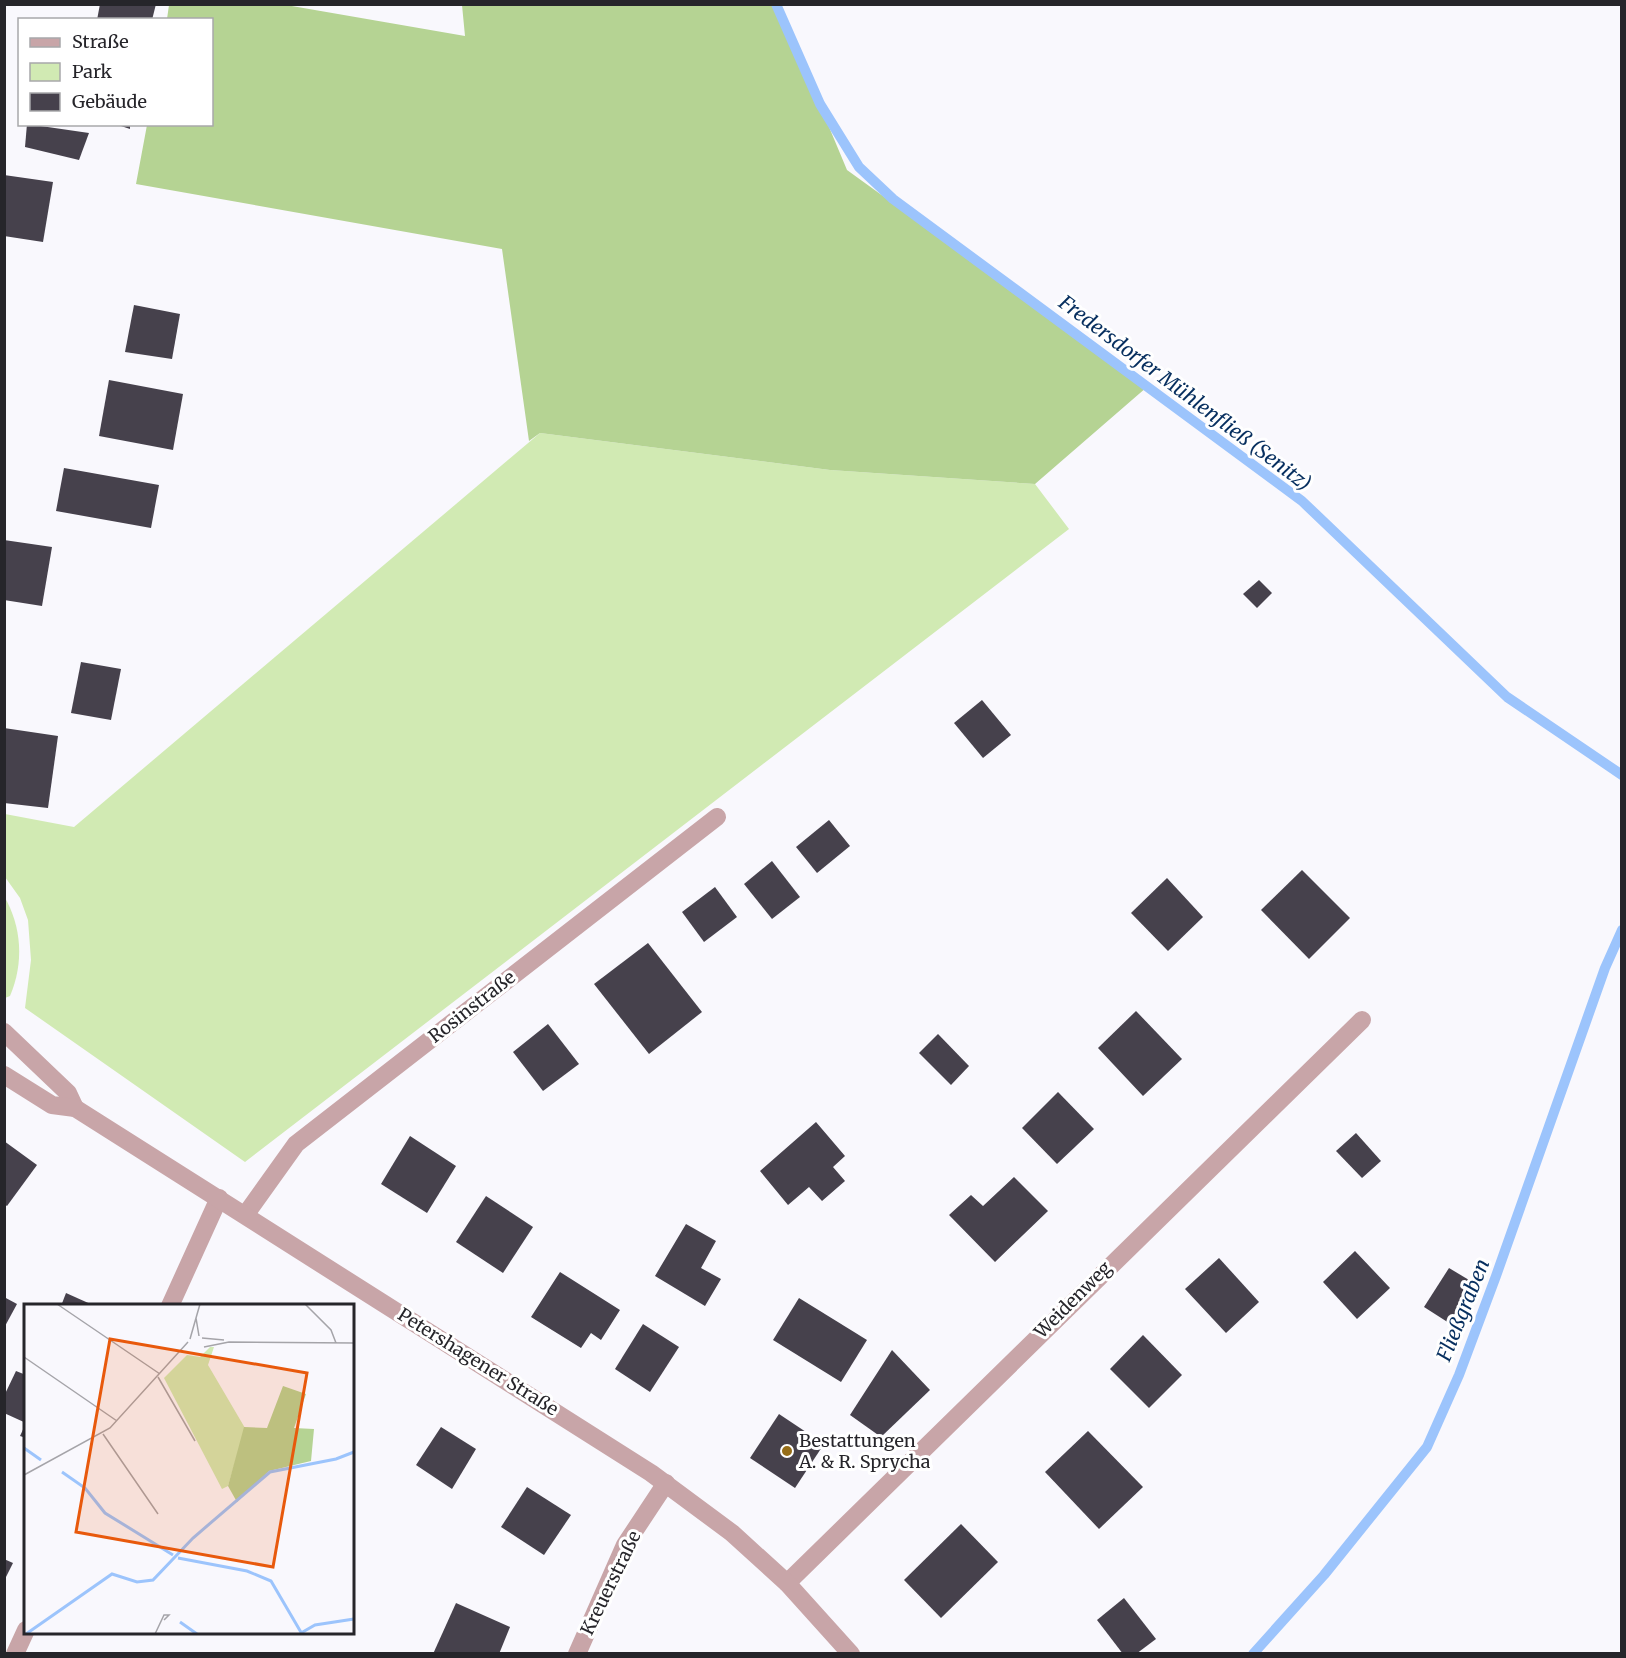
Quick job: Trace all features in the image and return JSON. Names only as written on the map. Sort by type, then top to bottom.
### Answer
[{"type":"street","name":"Rosinstraße","points":[[246,1214],[296,1144],[717,817]]},
{"type":"street","name":"Weidenweg","points":[[787,1583],[1362,1020]]},
{"type":"street","name":"Petershagener Straße","points":[[4,1032],[68,1093],[75,1108]]},
{"type":"street","name":"Petershagener Straße","points":[[4,1075],[52,1105],[75,1108],[246,1214],[666,1484],[732,1533],[787,1583],[850,1653]]},
{"type":"street","points":[[171,1304],[219,1198]]},
{"type":"street","name":"Kreuerstraße","points":[[577,1653],[625,1545],[666,1484]]},
{"type":"street","points":[[15,1653],[24,1634]]},
{"type":"green space","points":[[169,5],[286,5],[465,36],[462,5],[778,5],[847,170],[1147,387],[1035,484],[830,470],[540,433],[529,441],[502,249],[136,184],[147,126],[213,126],[213,18],[167,18]]},
{"type":"green space","points":[[540,433],[830,470],[1035,484],[1069,529],[245,1162],[25,1008],[31,960],[28,920],[20,898],[5,877],[5,814],[74,827]]},
{"type":"green space","points":[[4,896],[18,933],[19,945],[15,984],[10,996],[5,998]]},
{"type":"building","points":[[100,4],[156,4],[152,18],[97,18]]},
{"type":"building","points":[[27,126],[89,133],[79,160],[25,147]]},
{"type":"building","points":[[4,175],[53,182],[43,242],[4,236]]},
{"type":"building","points":[[134,305],[180,314],[172,359],[125,352]]},
{"type":"building","points":[[109,380],[183,394],[173,450],[99,436]]},
{"type":"building","points":[[64,468],[159,485],[151,528],[56,511]]},
{"type":"building","points":[[4,540],[52,547],[42,606],[4,600]]},
{"type":"building","points":[[1259,580],[1272,593],[1257,608],[1243,594]]},
{"type":"building","points":[[81,662],[121,669],[111,720],[71,713]]},
{"type":"building","points":[[982,700],[1011,735],[983,758],[954,723]]},
{"type":"building","points":[[4,728],[58,736],[48,808],[4,803]]},
{"type":"building","points":[[829,820],[850,846],[817,873],[796,847]]},
{"type":"building","points":[[772,861],[800,897],[772,919],[744,884]]},
{"type":"building","points":[[1302,870],[1350,918],[1309,959],[1261,910]]},
{"type":"building","points":[[1167,878],[1203,917],[1168,951],[1131,913]]},
{"type":"building","points":[[715,887],[737,917],[704,942],[682,912]]},
{"type":"building","points":[[648,943],[702,1012],[649,1054],[594,984]]},
{"type":"building","points":[[1136,1011],[1182,1059],[1143,1096],[1098,1048]]},
{"type":"building","points":[[548,1024],[579,1064],[543,1091],[513,1052]]},
{"type":"building","points":[[938,1034],[969,1066],[951,1085],[919,1053]]},
{"type":"building","points":[[1058,1092],[1094,1129],[1057,1164],[1022,1128]]},
{"type":"building","points":[[816,1122],[845,1156],[833,1167],[845,1181],[822,1201],[809,1187],[788,1205],[760,1171]]},
{"type":"building","points":[[1356,1133],[1381,1161],[1362,1178],[1336,1151]]},
{"type":"building","points":[[410,1136],[456,1166],[427,1213],[381,1184]]},
{"type":"building","points":[[4,1141],[37,1165],[7,1206],[4,1204]]},
{"type":"building","points":[[1014,1177],[1048,1211],[995,1262],[949,1215],[971,1195],[983,1206]]},
{"type":"building","points":[[486,1196],[533,1227],[503,1273],[456,1242]]},
{"type":"building","points":[[686,1224],[716,1241],[701,1268],[721,1279],[705,1306],[655,1276]]},
{"type":"building","points":[[1355,1251],[1390,1288],[1357,1319],[1323,1282]]},
{"type":"building","points":[[1219,1258],[1259,1302],[1226,1333],[1185,1289]]},
{"type":"building","points":[[1449,1268],[1474,1283],[1449,1323],[1424,1307]]},
{"type":"building","points":[[560,1272],[620,1310],[601,1340],[591,1333],[581,1348],[531,1317]]},
{"type":"building","points":[[66,1293],[91,1304],[62,1304]]},
{"type":"building","points":[[4,1297],[17,1304],[4,1328]]},
{"type":"building","points":[[799,1298],[867,1340],[841,1382],[773,1340]]},
{"type":"building","points":[[643,1324],[679,1347],[650,1392],[615,1369]]},
{"type":"building","points":[[1143,1335],[1182,1375],[1149,1408],[1110,1369]]},
{"type":"building","points":[[892,1350],[930,1390],[881,1437],[850,1415]]},
{"type":"building","points":[[16,1371],[24,1374],[24,1422],[4,1413],[4,1396]]},
{"type":"building","name":"Bestattungen A. & R. Sprycha","points":[[779,1414],[824,1444],[795,1488],[750,1458]]},
{"type":"building","points":[[441,1427],[476,1449],[452,1489],[416,1465]]},
{"type":"building","points":[[1088,1431],[1143,1487],[1099,1529],[1045,1472]]},
{"type":"building","points":[[527,1487],[571,1515],[544,1555],[501,1527]]},
{"type":"building","points":[[961,1524],[998,1562],[941,1618],[904,1580]]},
{"type":"building","points":[[4,1559],[13,1563],[4,1581]]},
{"type":"building","points":[[1124,1598],[1156,1639],[1136,1654],[1123,1654],[1097,1620]]},
{"type":"building","points":[[456,1603],[510,1627],[499,1654],[433,1654]]},
{"type":"waterway","name":"Fredersdorfer Mühlenfließ (Senitz)","points":[[776,4],[820,104],[859,167],[893,199],[1302,501],[1507,697],[1622,775]]},
{"type":"waterway","name":"Fließgraben","points":[[1253,1654],[1324,1575],[1427,1447],[1459,1375],[1605,968],[1622,930]]},
{"type":"place","name":"Bestattungen A. & R. Sprycha","points":[[787,1451]]}]
